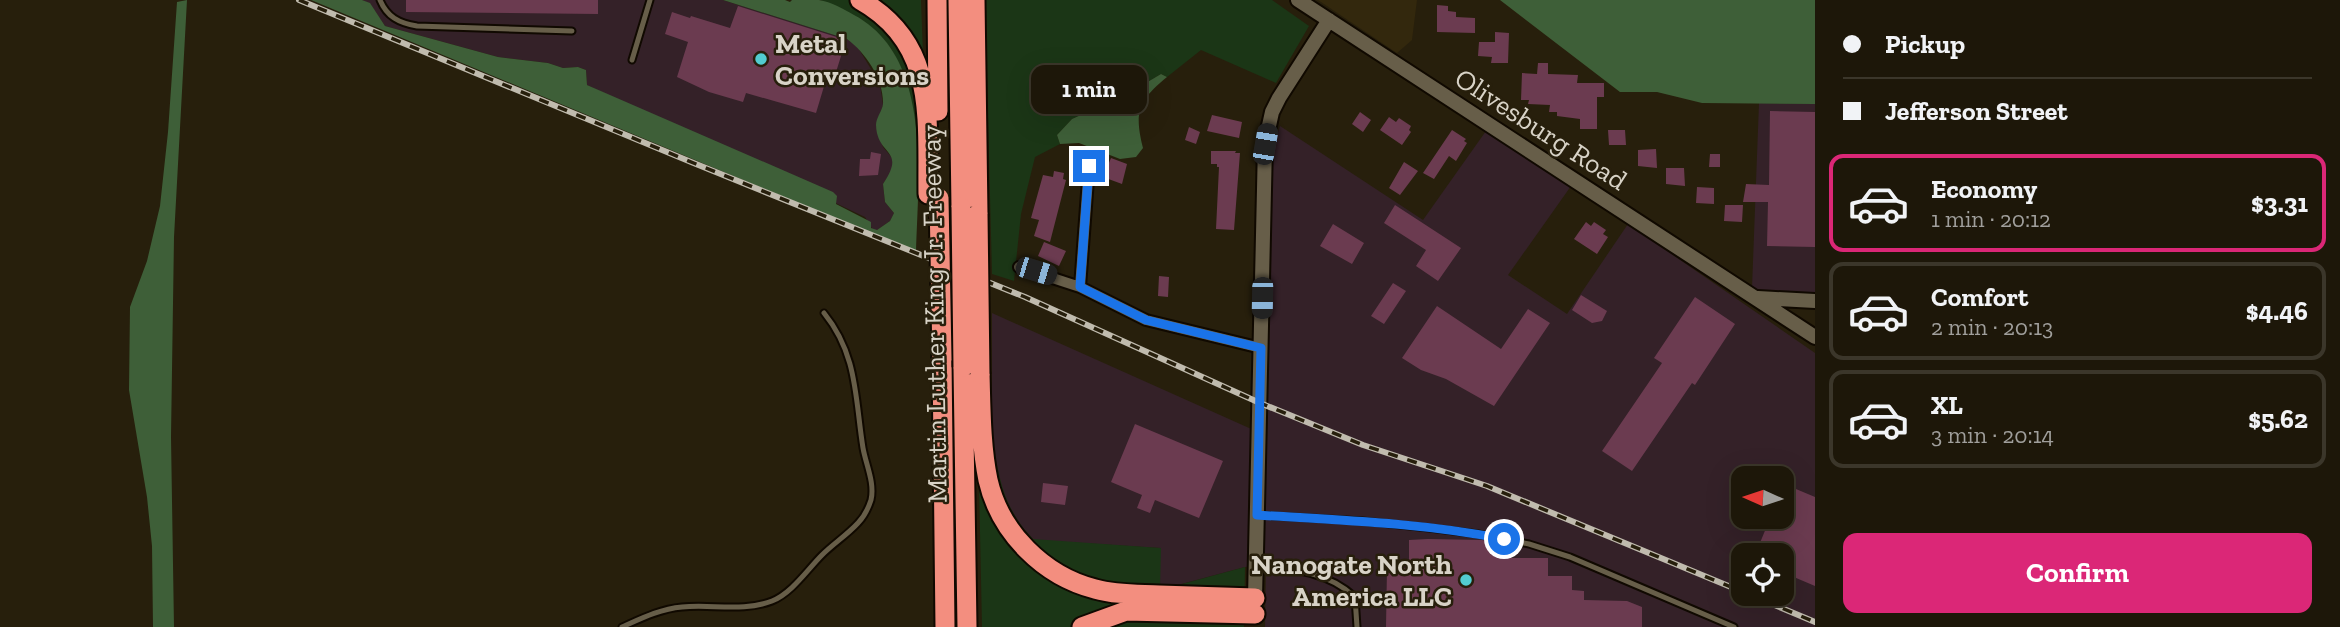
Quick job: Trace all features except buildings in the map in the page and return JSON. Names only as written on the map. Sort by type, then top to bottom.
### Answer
[{"type":"highway","points":[[860,0],[882,13],[895,26],[918,64],[925,90],[934,196]]},
{"type":"highway","name":"Martin Luther King Jr. Freeway","points":[[937,0],[934,196],[936,356],[942,407],[945,627]]},
{"type":"highway","name":"Martin Luther King Jr. Freeway","points":[[958,0],[969,211],[972,371],[967,627]]},
{"type":"highway","points":[[969,211],[975,0]]},
{"type":"highway","points":[[972,371],[988,481],[993,496],[1012,532],[1024,547],[1048,568],[1078,584],[1113,593],[1255,606]]},
{"type":"highway","points":[[934,627],[934,593],[944,546]]},
{"type":"highway","points":[[1082,627],[1126,611],[1255,606]]},
{"type":"main road","name":"Olivesburg Road","points":[[1298,0],[1815,337]]},
{"type":"main road","points":[[1255,606],[1264,165],[1268,127],[1279,98],[1329,20]]},
{"type":"main road","points":[[1757,298],[1815,301]]},
{"type":"street","points":[[1080,287],[1089,166]]},
{"type":"street","points":[[1019,267],[1080,287],[1146,320],[1261,348]]},
{"type":"lane","points":[[380,0],[384,9],[394,19],[416,26],[572,31]]},
{"type":"lane","points":[[632,60],[650,0]]},
{"type":"lane","points":[[622,627],[656,611],[684,607],[752,606],[772,601],[790,589],[867,511],[872,497],[872,485],[853,375],[845,346],[824,313]]},
{"type":"lane","points":[[1257,515],[1429,528],[1530,544],[1570,556],[1734,627]]},
{"type":"lane","points":[[1256,566],[1302,570],[1344,587],[1355,597],[1357,627]]},
{"type":"shaded area","points":[[362,0],[723,0],[847,39],[857,46],[880,84],[883,105],[876,125],[883,147],[893,159],[893,169],[883,184],[885,202],[894,213],[890,221],[873,230],[865,217],[587,85],[586,70],[498,57],[385,26],[370,4]]},
{"type":"shaded area","points":[[1318,0],[1417,0],[1412,40],[1397,53]]},
{"type":"shaded area","points":[[1759,103],[1815,104],[1815,293],[1758,291],[1752,288]]},
{"type":"shaded area","points":[[1280,126],[1423,220],[1486,131],[1571,186],[1508,275],[1567,314],[1628,224],[1815,353],[1815,627],[1265,627],[1266,565],[1245,567],[1159,590],[1160,548],[1034,540],[1021,526],[1004,497],[992,443],[992,313],[1267,436],[1272,152]]},
{"type":"green space","points":[[187,0],[174,237],[171,437],[174,627],[153,627],[152,546],[147,497],[129,390],[130,307],[147,261],[160,206],[177,2]]},
{"type":"green space","points":[[311,0],[362,0],[370,3],[385,26],[498,57],[586,70],[587,85],[833,192],[837,196],[836,204],[871,222],[871,228],[877,230],[890,221],[894,213],[885,202],[883,184],[890,172],[892,158],[878,135],[876,122],[883,104],[883,95],[867,59],[847,39],[723,0],[819,0],[833,4],[854,15],[879,34],[897,59],[909,89],[918,155],[916,252]]},
{"type":"green space","points":[[820,0],[921,0],[923,55],[916,92],[916,138],[907,88],[892,51],[866,23]]},
{"type":"green space","points":[[985,0],[1272,0],[1309,26],[1276,83],[1201,50],[1167,77],[1161,74],[1129,93],[1072,119],[1057,135],[1060,144],[1035,157],[1021,214],[1014,281],[992,274]]},
{"type":"green space","points":[[1500,0],[1815,0],[1815,104],[1702,103],[1657,92],[1620,92]]},
{"type":"green space","points":[[1161,74],[1167,77],[1150,93],[1141,108],[1139,125],[1143,148],[1136,157],[1120,159],[1079,143],[1060,144],[1057,135],[1072,119],[1129,93]]},
{"type":"green space","points":[[992,443],[1001,483],[1010,506],[1033,539],[1161,548],[1160,590],[1245,567],[1244,627],[982,627],[979,484]]},
{"type":"railway","points":[[299,0],[1025,297],[1260,403],[1363,445],[1487,486],[1731,587]]},
{"type":"railway","points":[[1777,606],[1815,622]]},
{"type":"place","name":"Metal Conversions","points":[[761,59]]},
{"type":"place","name":"Nanogate North America LLC","points":[[1466,580]]},
{"type":"route","points":[[1089,166],[1080,287],[1146,320],[1261,348],[1257,515],[1362,521],[1504,539]]}]
